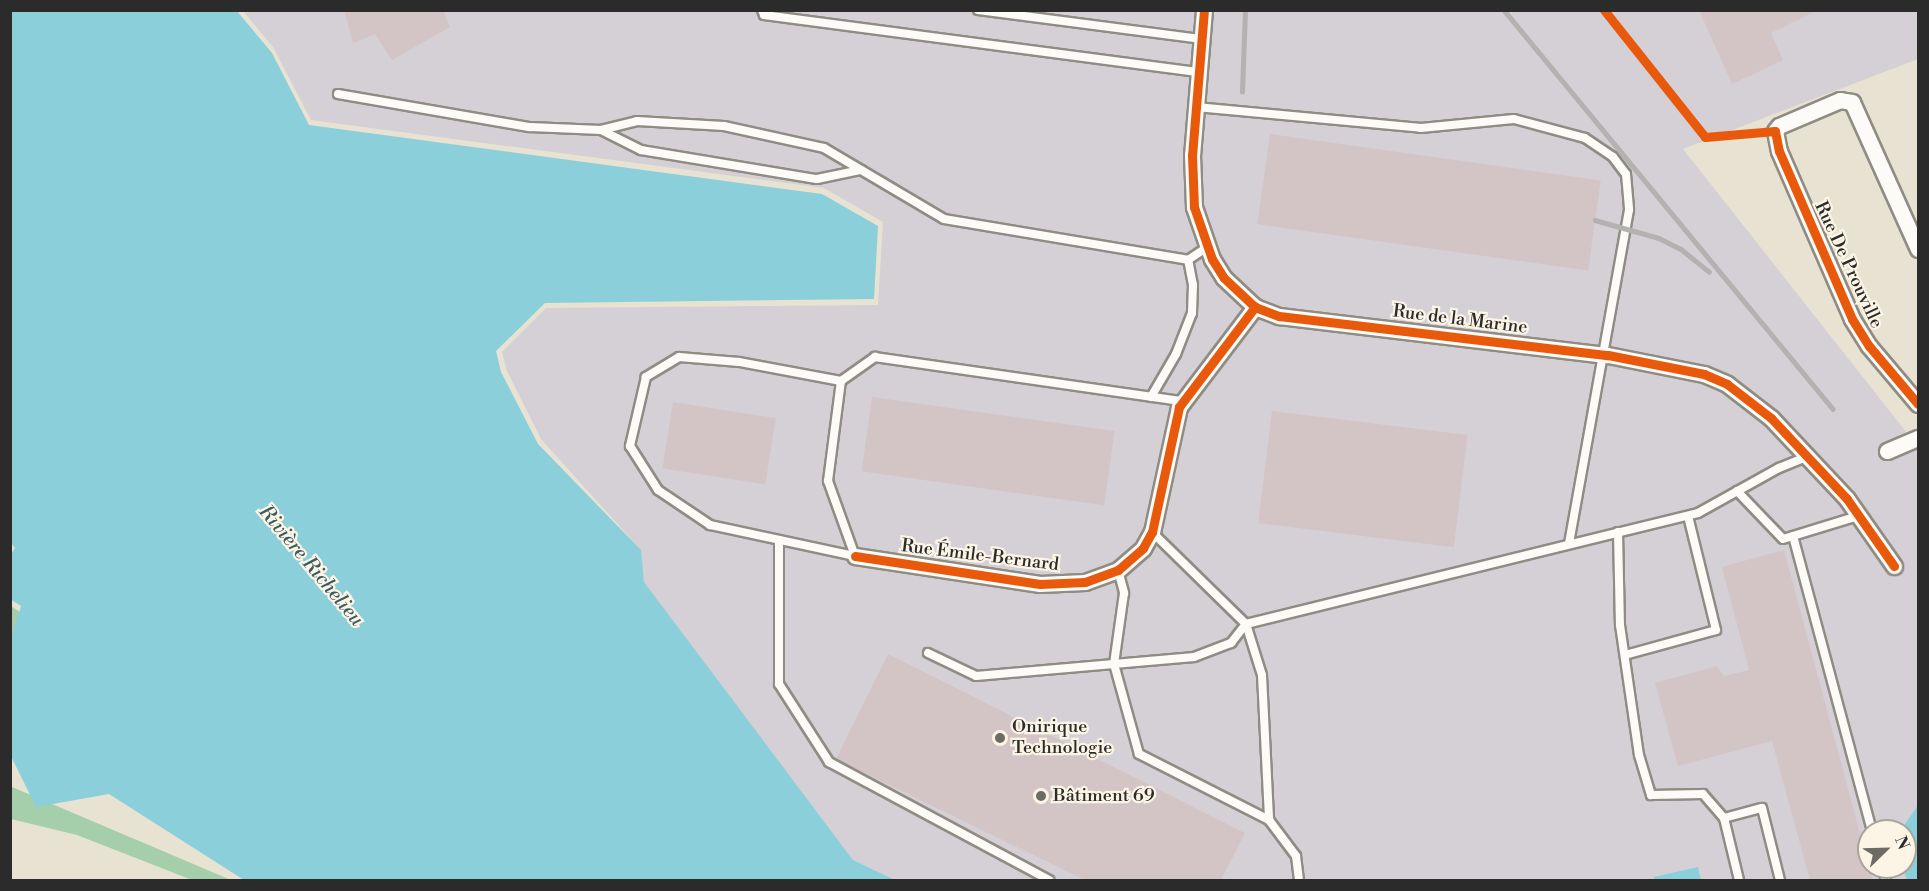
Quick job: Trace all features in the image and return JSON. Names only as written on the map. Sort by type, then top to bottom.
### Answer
[{"type":"street","name":"Rue de la Marine","points":[[1204,10],[1190,178],[1194,207],[1206,248],[1224,278],[1255,307],[1280,315],[1602,354],[1670,366],[1727,384],[1771,418],[1809,456],[1858,516],[1894,566]]},
{"type":"street","name":"Rue De Prouville","points":[[1918,249],[1852,102],[1839,100],[1777,129],[1779,151],[1852,319],[1869,346],[1918,404]]},
{"type":"street","name":"Rue Émile-Bernard","points":[[855,556],[1040,584],[1085,582],[1118,570],[1143,548],[1152,532],[1174,419],[1183,401],[1255,307]]},
{"type":"street","points":[[1887,451],[1918,438]]},
{"type":"lane","points":[[762,10],[764,15],[1199,72]]},
{"type":"lane","points":[[978,10],[1202,39]]},
{"type":"lane","points":[[338,94],[530,127],[601,130],[637,121],[724,126],[824,148],[944,219],[1188,260],[1206,248]]},
{"type":"lane","points":[[1196,108],[1421,128],[1514,119],[1585,138],[1613,157],[1626,174],[1629,210],[1569,543]]},
{"type":"lane","points":[[601,130],[641,150],[817,179],[861,170]]},
{"type":"lane","points":[[1151,397],[1176,354],[1192,313],[1193,285],[1188,260]]},
{"type":"lane","points":[[855,556],[710,525],[658,490],[630,446],[646,377],[679,357],[739,362],[841,381],[875,357],[1183,401]]},
{"type":"lane","points":[[841,381],[828,481],[855,556]]},
{"type":"lane","points":[[928,653],[976,676],[1194,657],[1231,644],[1246,624],[1569,543],[1688,516],[1809,456]]},
{"type":"lane","points":[[1737,491],[1783,539],[1858,516]]},
{"type":"lane","points":[[1625,655],[1716,630],[1688,516]]},
{"type":"lane","points":[[1152,532],[1246,624],[1262,675],[1269,820]]},
{"type":"lane","points":[[1618,532],[1620,625],[1640,755],[1651,795],[1703,794],[1724,818],[1739,880]]},
{"type":"lane","points":[[1793,536],[1869,819]]},
{"type":"lane","points":[[779,540],[779,684],[829,762],[1049,880]]},
{"type":"lane","points":[[1118,570],[1124,593],[1114,664],[1139,754],[1269,820],[1296,856],[1299,880]]},
{"type":"lane","points":[[1724,818],[1762,808],[1780,880]]},
{"type":"shaded area","points":[[243,11],[1918,11],[1918,59],[1683,149],[1918,447],[1918,805],[1908,819],[1857,819],[1857,879],[1907,880],[1701,880],[1698,868],[1654,880],[895,880],[853,860],[644,582],[640,549],[541,439],[507,371],[502,352],[546,308],[878,305],[883,222],[824,188],[311,120],[273,47]]},
{"type":"green space","points":[[11,606],[23,614],[11,643]]},
{"type":"green space","points":[[10,783],[12,787],[231,880],[192,880],[77,835],[11,819]]},
{"type":"water","name":"Rivière Richelieu","points":[[11,10],[237,11],[272,53],[309,125],[822,194],[878,226],[874,299],[545,303],[496,351],[501,372],[538,444],[641,550],[644,582],[853,860],[895,880],[244,880],[109,794],[36,807],[10,754],[11,639],[21,606],[10,599],[11,554],[15,548],[10,542]]},
{"type":"water","points":[[1918,805],[1918,880],[1907,879],[1917,879],[1917,819],[1908,819]]},
{"type":"water","points":[[1698,867],[1701,880],[1654,880],[1654,877]]},
{"type":"building","points":[[344,10],[443,10],[450,27],[392,60],[375,34],[353,43]]},
{"type":"building","points":[[1699,10],[1818,10],[1771,33],[1783,60],[1732,84]]},
{"type":"building","points":[[1270,134],[1601,180],[1588,271],[1257,224]]},
{"type":"building","points":[[872,397],[1115,431],[1104,505],[862,471]]},
{"type":"building","points":[[673,402],[776,418],[765,484],[663,468]]},
{"type":"building","points":[[1272,411],[1468,435],[1454,547],[1258,523]]},
{"type":"building","points":[[1784,550],[1857,822],[1857,879],[1873,880],[1810,880],[1772,741],[1678,766],[1655,683],[1717,666],[1724,676],[1749,670],[1722,567]]},
{"type":"building","name":"Bâtiment 69","points":[[888,654],[1245,833],[1221,880],[1085,880],[836,759]]},
{"type":"railway","points":[[1242,92],[1245,10]]},
{"type":"railway","points":[[1504,10],[1833,409]]},
{"type":"railway","points":[[1595,220],[1659,238],[1681,249],[1709,272]]},
{"type":"cycle path","points":[[1204,10],[1192,155],[1194,207],[1212,259],[1224,278],[1255,307],[1279,316],[1608,355],[1704,374],[1727,384],[1771,418],[1847,499],[1894,566]]},
{"type":"cycle path","points":[[1604,10],[1705,137],[1775,131],[1779,151],[1852,319],[1869,346],[1918,404]]},
{"type":"cycle path","points":[[855,556],[1040,584],[1085,582],[1118,570],[1143,548],[1152,532],[1179,407],[1255,307]]},
{"type":"place","name":"Onirique Technologie","points":[[1000,738]]},
{"type":"place","name":"Bâtiment 69","points":[[1041,796]]}]
